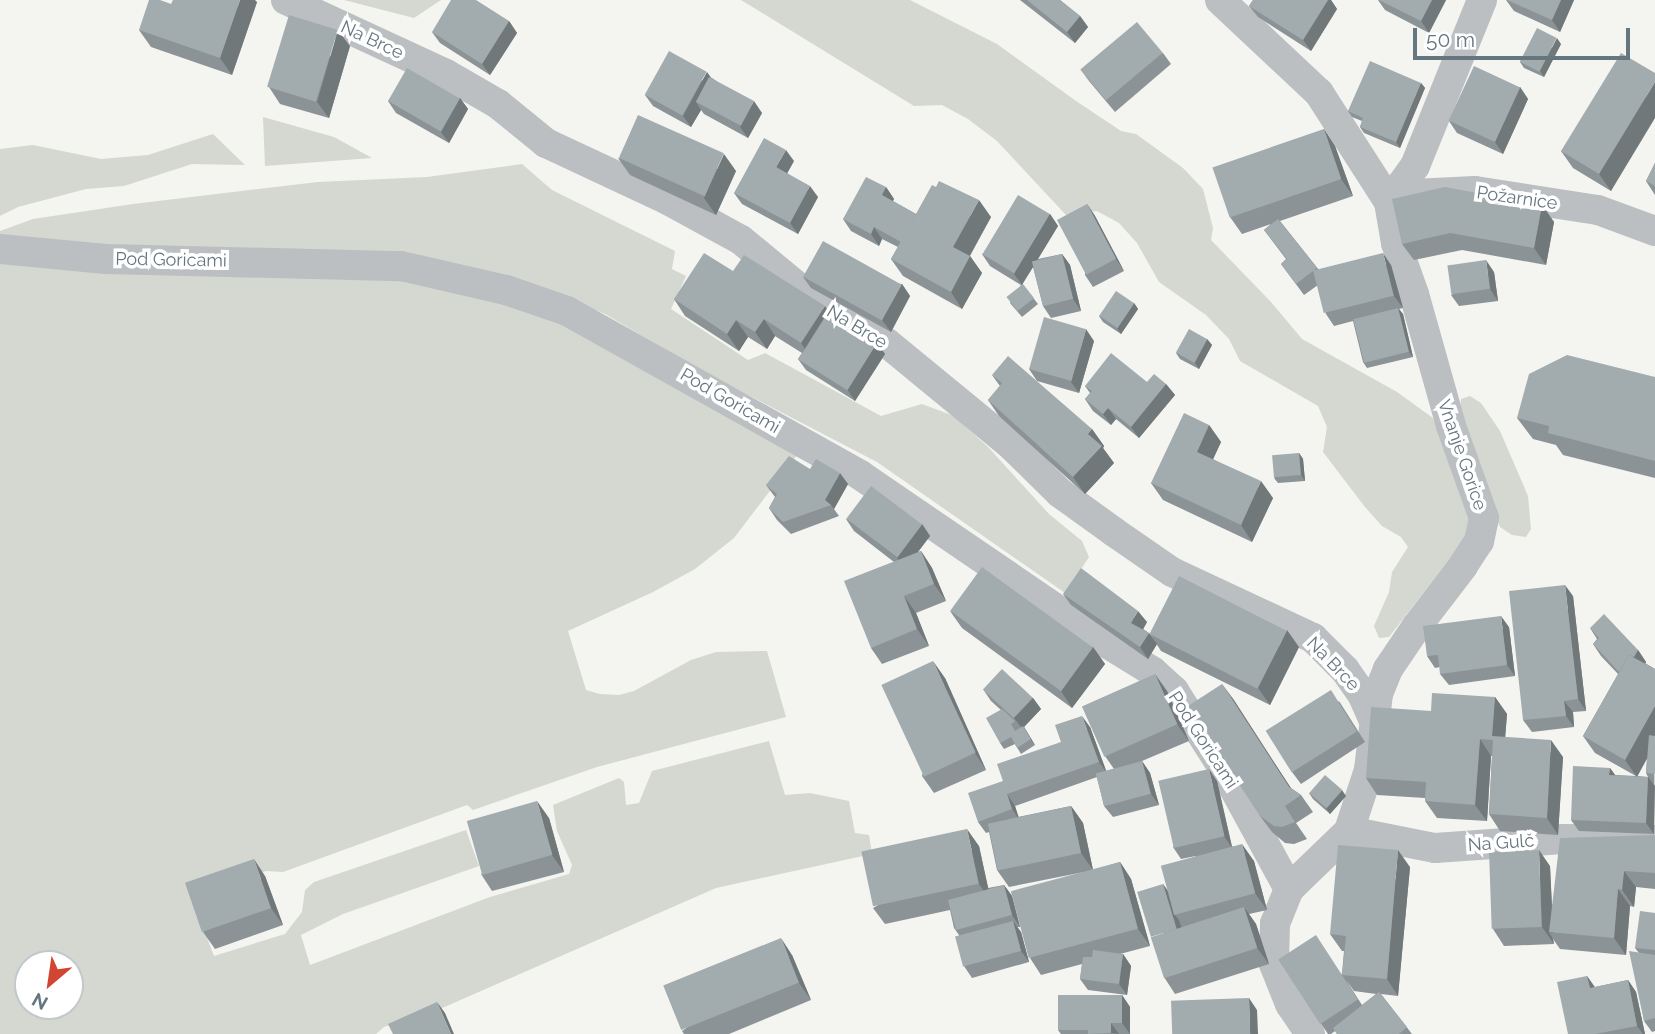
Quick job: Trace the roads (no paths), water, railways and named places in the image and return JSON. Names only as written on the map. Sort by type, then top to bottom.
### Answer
[{"type":"street","name":"Na Brce","points":[[286,0],[446,74],[498,104],[546,143],[667,200],[741,240],[815,301],[887,343],[1010,444],[1060,493],[1114,532],[1172,572],[1313,638],[1345,670],[1362,694],[1375,723]]},
{"type":"street","points":[[1390,202],[1415,166],[1482,0]]},
{"type":"street","name":"Vnanje Gorice","points":[[1232,4],[1319,93],[1390,202],[1396,243],[1414,294],[1447,416],[1483,518],[1479,541],[1388,669],[1378,694],[1369,770],[1349,831],[1289,889],[1275,923],[1274,964],[1290,1004],[1310,1034]]},
{"type":"street","name":"Požarnice","points":[[1390,202],[1413,194],[1475,191],[1598,210],[1655,231]]},
{"type":"street","name":"Pod Goricami","points":[[0,249],[106,259],[401,267],[506,290],[567,311],[860,475],[1152,671],[1174,691],[1223,768],[1289,889]]},
{"type":"street","name":"Na Gulč","points":[[1349,831],[1435,848],[1563,839],[1655,840]]}]
